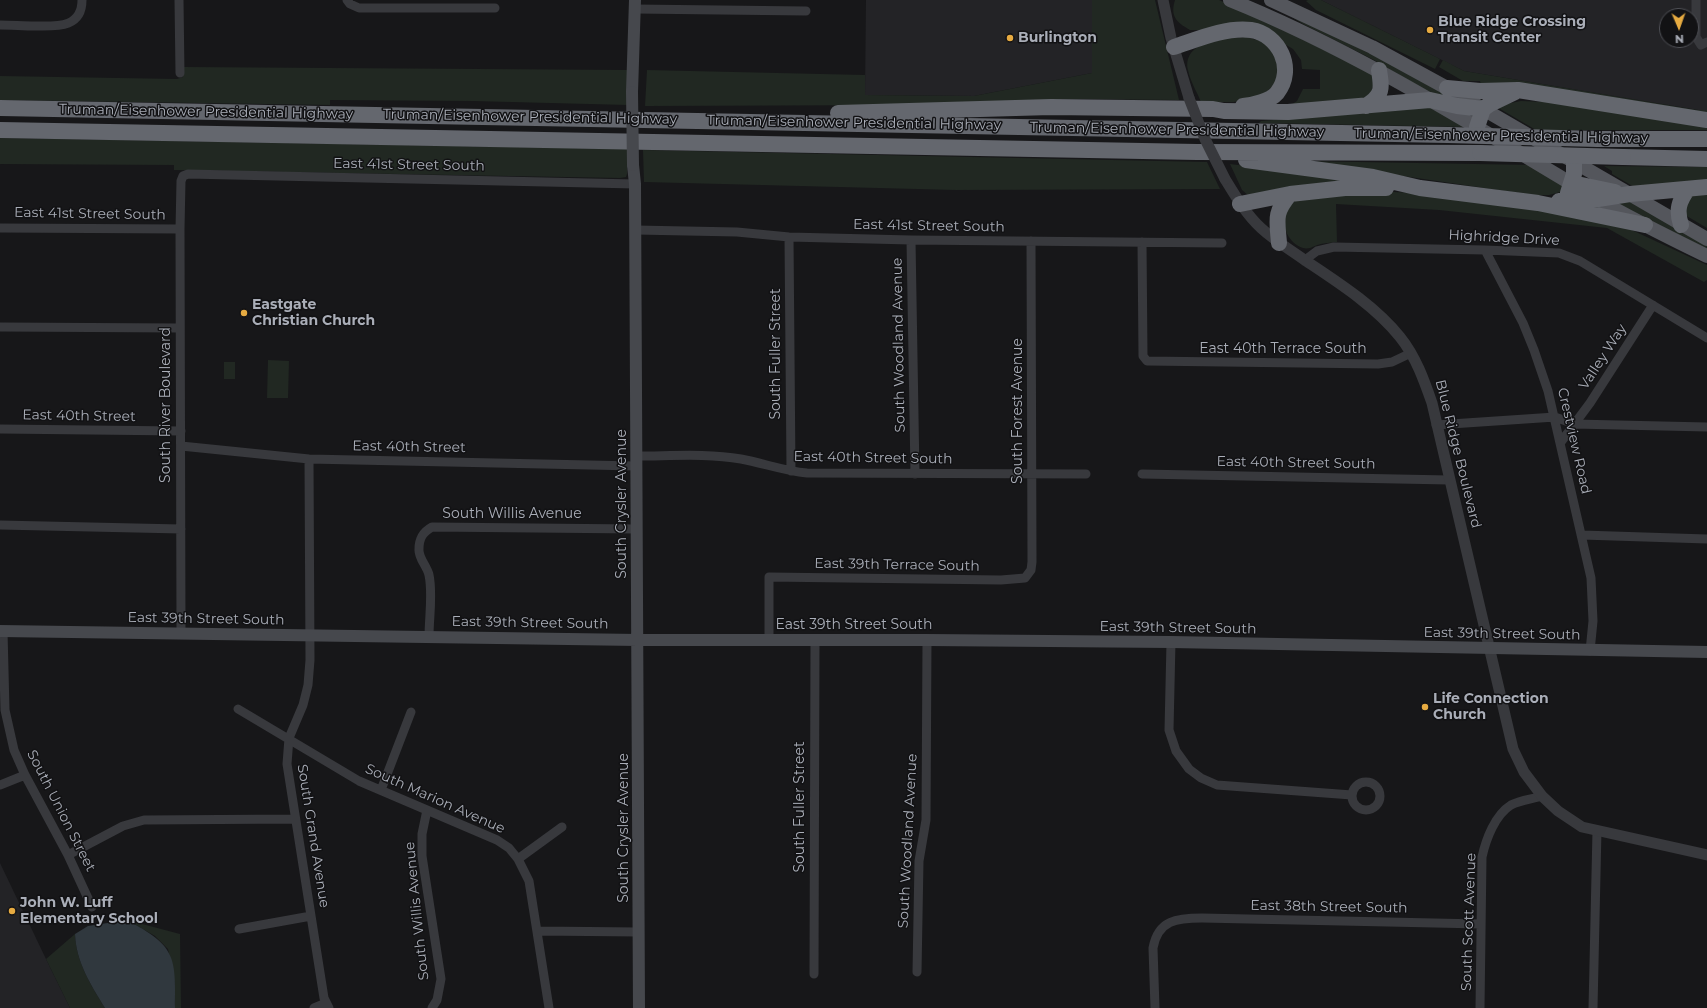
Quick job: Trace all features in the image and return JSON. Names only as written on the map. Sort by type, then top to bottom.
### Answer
[{"type":"highway","points":[[670,120],[798,114],[1051,107],[1213,109],[1254,105],[1276,94],[1283,82],[1286,69],[1282,54],[1272,39],[1262,33],[1250,30],[1222,32],[1174,47]]},
{"type":"highway","points":[[1366,106],[1377,99],[1380,92],[1379,70]]},
{"type":"highway","points":[[1448,88],[1518,90],[1707,120]]},
{"type":"highway","points":[[1477,127],[1483,109],[1518,90]]},
{"type":"highway","points":[[1213,109],[1224,111],[1288,112],[1430,100],[1457,106],[1483,109]]},
{"type":"highway","name":"Truman/Eisenhower Presidential Highway","points":[[0,108],[1598,139],[1707,139]]},
{"type":"highway","name":"Truman/Eisenhower Presidential Highway","points":[[0,130],[1197,152],[1480,153],[1707,159]]},
{"type":"highway","points":[[1197,152],[1373,178],[1420,188],[1538,203],[1645,225]]},
{"type":"highway","points":[[1558,201],[1567,195],[1572,183],[1574,161]]},
{"type":"highway","points":[[1572,183],[1612,192],[1630,194]]},
{"type":"highway","points":[[1538,203],[1598,199],[1630,194],[1707,187]]},
{"type":"highway","points":[[1240,204],[1290,194],[1345,188],[1420,188]]},
{"type":"highway","points":[[1680,225],[1678,206],[1681,198],[1688,189]]},
{"type":"highway","points":[[1279,242],[1277,214],[1282,204],[1290,194]]},
{"type":"main road","points":[[1230,0],[1274,18],[1379,70],[1598,199],[1645,225],[1707,256]]},
{"type":"main road","points":[[1275,2],[1372,47],[1448,88],[1630,194],[1680,225],[1707,239]]},
{"type":"main road","name":"South Crysler Avenue","points":[[635,4],[632,92],[636,230],[636,461],[640,932],[639,1008]]},
{"type":"main road","name":"East 39th Street South","points":[[1,631],[638,640],[1171,642],[1707,652]]},
{"type":"street","points":[[0,25],[64,25],[74,20],[79,13],[82,0]]},
{"type":"street","points":[[179,0],[180,73]]},
{"type":"street","points":[[1696,0],[1696,38],[1701,45],[1707,42]]},
{"type":"street","name":"Blue Ridge Boulevard","points":[[1163,1],[1174,47],[1189,98],[1205,139],[1225,180],[1240,204],[1261,228],[1383,319],[1401,338],[1422,374],[1432,403],[1513,749],[1524,772],[1542,796],[1558,811],[1582,827],[1707,855]]},
{"type":"street","points":[[1274,18],[1275,2]]},
{"type":"street","points":[[350,3],[359,8],[495,8]]},
{"type":"street","points":[[635,4],[806,11]]},
{"type":"street","name":"East 41st Street South","points":[[183,176],[188,174],[635,184]]},
{"type":"street","name":"South River Boulevard","points":[[181,633],[180,229],[181,181],[183,176]]},
{"type":"street","name":"East 41st Street South","points":[[0,228],[180,229]]},
{"type":"street","name":"East 41st Street South","points":[[636,230],[737,232],[789,237],[911,240],[1222,243]]},
{"type":"street","name":"South Fuller Street","points":[[789,237],[790,471]]},
{"type":"street","name":"South Woodland Avenue","points":[[911,240],[915,474]]},
{"type":"street","name":"South Forest Avenue","points":[[1025,578],[1031,570],[1032,562],[1031,241]]},
{"type":"street","name":"East 40th Terrace South","points":[[1142,242],[1142,356],[1147,361],[1154,363],[1378,364],[1392,362],[1411,353]]},
{"type":"street","name":"Highridge Drive","points":[[1305,260],[1317,250],[1334,247],[1558,253],[1580,260],[1707,338]]},
{"type":"street","name":"Crestview Road","points":[[1485,250],[1523,323],[1548,391],[1555,417],[1593,590],[1593,621],[1590,651]]},
{"type":"street","name":"Valley Way","points":[[1561,442],[1590,403],[1653,305]]},
{"type":"street","points":[[0,327],[180,328]]},
{"type":"street","points":[[1436,425],[1555,417],[1574,424],[1707,427]]},
{"type":"street","name":"East 40th Street","points":[[0,429],[181,431]]},
{"type":"street","name":"East 40th Street","points":[[181,446],[309,459],[636,461]]},
{"type":"street","name":"East 40th Street South","points":[[636,461],[718,456],[742,459],[790,471],[915,474],[1086,474]]},
{"type":"street","name":"South Grand Avenue","points":[[309,459],[308,685],[303,705],[289,738],[286,764],[311,916],[328,1006]]},
{"type":"street","name":"East 40th Street South","points":[[1142,474],[1449,480]]},
{"type":"street","points":[[0,525],[181,529]]},
{"type":"street","name":"South Willis Avenue","points":[[429,637],[429,574],[418,551],[420,538],[432,527],[637,529]]},
{"type":"street","points":[[1582,535],[1707,540]]},
{"type":"street","name":"East 39th Terrace South","points":[[769,640],[769,577],[995,580],[1025,578]]},
{"type":"street","name":"South Union Street","points":[[1,631],[5,710],[14,750],[25,775],[68,855],[92,906]]},
{"type":"street","name":"South Fuller Street","points":[[814,974],[815,640]]},
{"type":"street","name":"South Woodland Avenue","points":[[917,972],[920,861],[926,820],[927,640]]},
{"type":"street","points":[[1171,642],[1169,730],[1176,751],[1189,769],[1200,778],[1217,785],[1352,795]]},
{"type":"street","name":"South Marion Avenue","points":[[238,709],[359,781],[497,840],[509,848],[518,859],[530,881],[536,931],[549,1008]]},
{"type":"street","points":[[381,790],[411,712]]},
{"type":"street","points":[[0,785],[25,775]]},
{"type":"street","name":"South Scott Avenue","points":[[1480,1008],[1482,857],[1491,831],[1500,817],[1512,805],[1542,796]]},
{"type":"street","name":"South Willis Avenue","points":[[428,810],[422,834],[422,856],[441,979],[436,1000],[432,1008]]},
{"type":"street","points":[[68,855],[122,826],[144,820],[295,819]]},
{"type":"street","points":[[518,859],[562,827]]},
{"type":"street","points":[[1593,1008],[1597,830]]},
{"type":"street","points":[[239,929],[311,916]]},
{"type":"street","name":"East 38th Street South","points":[[1154,1008],[1155,939],[1160,930],[1167,923],[1176,920],[1202,918],[1482,924]]},
{"type":"street","points":[[536,931],[640,932]]},
{"type":"street","points":[[314,1008],[328,1006]]},
{"type":"shaded area","points":[[866,0],[1092,0],[1092,73],[974,96],[865,95]]},
{"type":"shaded area","points":[[1092,0],[1155,0],[1179,100],[1076,99],[912,105],[645,106],[647,70],[865,75],[865,95],[974,96],[1092,73]]},
{"type":"shaded area","points":[[1175,0],[1219,0],[1262,19],[1375,75],[1371,98],[1286,108],[1297,101],[1303,89],[1320,89],[1320,70],[1302,69],[1301,60],[1293,49],[1276,39],[1255,30],[1190,30],[1175,18],[1173,10]]},
{"type":"shaded area","points":[[1321,0],[1707,0],[1707,110],[1698,110],[1464,71]]},
{"type":"shaded area","points":[[1321,0],[1440,59],[1435,69],[1316,10],[1306,1]]},
{"type":"shaded area","points":[[1293,15],[1474,106],[1437,97],[1374,60],[1303,24],[1292,17]]},
{"type":"shaded area","points":[[1246,37],[1264,42],[1274,52],[1280,73],[1276,82],[1268,91],[1257,97],[1234,102],[1201,102],[1188,70],[1188,60],[1192,52],[1198,47],[1217,40]]},
{"type":"shaded area","points":[[1443,60],[1464,71],[1698,110],[1707,110],[1707,114],[1481,85],[1480,81],[1463,81],[1439,67]]},
{"type":"shaded area","points":[[183,67],[629,70],[628,105],[472,101],[330,100],[330,105],[0,100],[0,76],[177,79],[183,77]]},
{"type":"shaded area","points":[[1521,101],[1547,102],[1707,127],[1707,130],[1536,130],[1495,106]]},
{"type":"shaded area","points":[[1429,107],[1466,127],[1259,123],[1261,121]]},
{"type":"shaded area","points":[[0,138],[628,149],[627,174],[626,177],[620,178],[174,170],[174,165],[0,164]]},
{"type":"shaded area","points":[[643,150],[1207,162],[1220,189],[956,190],[644,182]]},
{"type":"shaded area","points":[[1301,161],[1534,165],[1563,186],[1564,191],[1549,195],[1532,195]]},
{"type":"shaded area","points":[[1230,164],[1392,184],[1249,196],[1242,190]]},
{"type":"shaded area","points":[[1604,166],[1707,167],[1707,183],[1634,187],[1612,174],[1612,171]]},
{"type":"shaded area","points":[[1369,191],[1399,192],[1460,198],[1612,222],[1707,265],[1707,280],[1704,282],[1607,228],[1439,210],[1336,204],[1337,242],[1321,244],[1310,248],[1303,248],[1294,243],[1287,233],[1284,217],[1288,208],[1296,200]]},
{"type":"shaded area","points":[[1707,193],[1707,228],[1685,215],[1685,206],[1692,196]]},
{"type":"shaded area","points":[[1630,199],[1707,244],[1707,248],[1681,237],[1612,201]]},
{"type":"shaded area","points":[[268,360],[289,361],[288,398],[267,398]]},
{"type":"shaded area","points":[[224,362],[235,362],[235,379],[224,379]]},
{"type":"shaded area","name":"John W. Luff Elementary School","points":[[0,863],[46,959],[70,1008],[0,1008]]},
{"type":"shaded area","points":[[127,920],[180,934],[181,1008],[175,1008],[175,986],[168,949],[155,936]]},
{"type":"shaded area","points":[[127,920],[155,937],[164,945],[169,954],[173,964],[175,976],[175,1008],[105,1008],[85,973],[78,954],[75,934],[88,926]]},
{"type":"shaded area","points":[[75,934],[81,964],[105,1008],[70,1008],[46,959]]},
{"type":"place","name":"Blue Ridge Crossing Transit Center","points":[[1430,30]]},
{"type":"place","name":"Burlington","points":[[1010,38]]},
{"type":"place","name":"Eastgate Christian Church","points":[[244,313]]},
{"type":"place","name":"Life Connection Church","points":[[1425,707]]},
{"type":"place","name":"John W. Luff Elementary School","points":[[12,911]]}]
